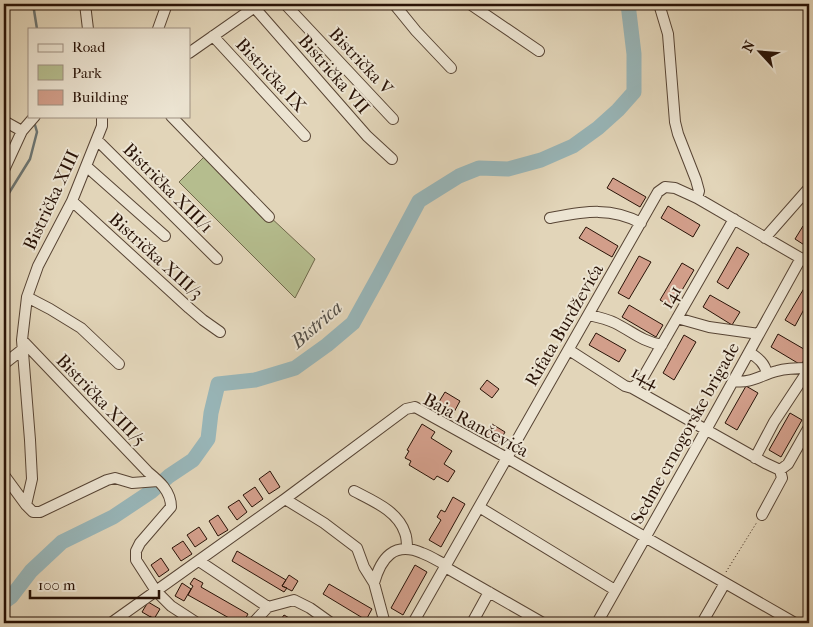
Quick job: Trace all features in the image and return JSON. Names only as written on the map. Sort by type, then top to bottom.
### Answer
[{"type":"street","points":[[85,4],[88,28]]},
{"type":"street","points":[[158,28],[167,4]]},
{"type":"street","name":"Bistrička V","points":[[285,4],[393,119]]},
{"type":"street","points":[[394,4],[416,31],[451,68]]},
{"type":"street","points":[[470,4],[539,51]]},
{"type":"street","points":[[659,4],[668,34],[675,122],[696,180],[699,191],[697,198]]},
{"type":"street","points":[[190,52],[257,6]]},
{"type":"street","name":"Bistrička VII","points":[[257,6],[367,136],[392,159]]},
{"type":"street","name":"Bistrička IX","points":[[213,36],[305,136]]},
{"type":"street","points":[[4,170],[22,131],[32,118]]},
{"type":"street","name":"Bistrička XIII","points":[[26,505],[32,479],[23,344],[27,297],[38,266],[72,201],[102,126],[102,118]]},
{"type":"street","points":[[172,118],[269,217]]},
{"type":"street","points":[[4,121],[22,131]]},
{"type":"street","name":"Bistrička XIII/1","points":[[96,140],[217,259]]},
{"type":"street","points":[[86,166],[165,236]]},
{"type":"street","name":"Rifata Burdževića","points":[[413,623],[658,192],[665,187],[675,188],[697,198],[805,260]]},
{"type":"street","points":[[765,238],[809,188]]},
{"type":"street","name":"Bistrička XIII/3","points":[[72,201],[189,308],[220,332]]},
{"type":"street","points":[[550,218],[600,211],[620,214],[641,223]]},
{"type":"street","name":"141","points":[[632,388],[641,381],[734,219]]},
{"type":"street","name":"Sedme crnogorske brigade","points":[[597,623],[759,334],[805,260]]},
{"type":"street","points":[[27,297],[81,328],[118,364]]},
{"type":"street","points":[[589,315],[600,317],[616,324],[648,342],[662,344]]},
{"type":"street","points":[[677,318],[709,327],[759,334]]},
{"type":"street","points":[[4,364],[23,344]]},
{"type":"street","name":"Bistrička XIII/5","points":[[23,344],[167,491],[171,506],[136,551],[136,560],[156,591]]},
{"type":"street","name":"144","points":[[569,350],[626,386],[780,470]]},
{"type":"street","points":[[749,352],[761,361],[768,374]]},
{"type":"street","points":[[734,381],[749,381],[792,368],[809,369]]},
{"type":"street","points":[[755,458],[774,422],[809,369]]},
{"type":"street","name":"Baja Rančevića","points":[[110,623],[285,500],[406,409],[415,407],[795,623]]},
{"type":"street","points":[[762,515],[782,478],[780,470],[788,464],[809,427]]},
{"type":"street","points":[[4,475],[33,512],[40,512],[107,480],[115,478],[132,483],[158,480]]},
{"type":"street","points":[[354,491],[389,511],[395,517],[406,534],[407,549]]},
{"type":"street","points":[[285,500],[324,523],[357,548],[364,567],[374,583],[384,623]]},
{"type":"street","points":[[479,507],[616,590]]},
{"type":"street","points":[[374,583],[377,572],[388,555],[407,549],[421,552],[541,623]]},
{"type":"street","points":[[199,561],[268,608]]},
{"type":"street","points":[[702,623],[723,582]]},
{"type":"street","points":[[156,591],[171,606],[197,623]]},
{"type":"street","points":[[472,623],[489,592]]},
{"type":"street","points":[[253,623],[268,608],[294,600],[310,608],[331,623]]},
{"type":"path","points":[[723,582],[762,515]]},
{"type":"green space","points":[[205,156],[315,259],[295,298],[179,182]]},
{"type":"building","points":[[613,178],[646,197],[640,207],[607,188]]},
{"type":"building","points":[[668,206],[700,225],[693,237],[661,218]]},
{"type":"building","points":[[803,226],[809,231],[809,248],[795,239]]},
{"type":"building","points":[[586,227],[618,246],[612,257],[579,238]]},
{"type":"building","points":[[737,247],[749,254],[728,289],[717,282]]},
{"type":"building","points":[[639,256],[651,262],[629,299],[618,293]]},
{"type":"building","points":[[682,263],[694,270],[672,307],[660,300]]},
{"type":"building","points":[[806,285],[809,287],[809,300],[795,326],[785,320]]},
{"type":"building","points":[[710,295],[740,312],[732,325],[703,307]]},
{"type":"building","points":[[629,305],[663,325],[656,337],[622,317]]},
{"type":"building","points":[[596,333],[626,350],[619,362],[589,345]]},
{"type":"building","points":[[778,334],[809,352],[801,365],[771,347]]},
{"type":"building","points":[[684,335],[696,342],[674,380],[663,373]]},
{"type":"building","points":[[487,380],[499,389],[492,398],[480,389]]},
{"type":"building","points":[[746,386],[758,393],[737,430],[725,423]]},
{"type":"building","points":[[445,392],[460,401],[453,414],[437,405]]},
{"type":"building","points":[[790,413],[802,420],[781,457],[769,450]]},
{"type":"building","points":[[422,424],[435,432],[431,438],[452,451],[444,464],[455,471],[448,482],[437,476],[434,480],[409,465],[411,461],[405,458],[409,451],[407,450]]},
{"type":"building","points":[[492,424],[505,432],[499,443],[485,436]]},
{"type":"building","points":[[270,471],[280,487],[269,494],[259,479]]},
{"type":"building","points":[[255,487],[263,499],[252,507],[243,495]]},
{"type":"building","points":[[453,497],[465,504],[441,547],[429,540],[441,520],[437,517],[441,510],[445,512]]},
{"type":"building","points":[[239,500],[247,512],[237,520],[228,507]]},
{"type":"building","points":[[218,515],[228,530],[218,536],[209,521]]},
{"type":"building","points":[[199,527],[207,539],[195,547],[187,535]]},
{"type":"building","points":[[183,541],[192,554],[181,561],[172,548]]},
{"type":"building","points":[[237,551],[286,580],[282,586],[287,588],[284,592],[232,561]]},
{"type":"building","points":[[161,558],[169,570],[159,577],[151,565]]},
{"type":"building","points":[[415,565],[427,572],[403,615],[391,608]]},
{"type":"building","points":[[289,575],[298,581],[292,591],[282,586]]},
{"type":"building","points":[[194,578],[203,583],[201,587],[248,614],[243,623],[238,623],[188,595],[193,586],[190,584]]},
{"type":"building","points":[[182,583],[191,589],[184,601],[175,596]]},
{"type":"building","points":[[329,584],[372,609],[366,620],[323,594]]},
{"type":"building","points":[[148,602],[160,609],[154,619],[142,612]]},
{"type":"building","points":[[284,615],[298,623],[278,623]]},
{"type":"building","points":[[150,616],[154,619],[162,623],[145,623]]},
{"type":"waterway","points":[[33,4],[37,28]]},
{"type":"waterway","name":"Bistrica","points":[[4,602],[11,597],[31,571],[62,542],[113,517],[193,460],[208,439],[211,413],[218,384],[255,380],[295,368],[353,323],[419,201],[459,176],[479,168],[508,169],[541,160],[573,146],[598,128],[618,110],[634,92],[634,54],[628,4]]},
{"type":"waterway","points":[[4,201],[30,159],[37,132],[35,125]]}]
